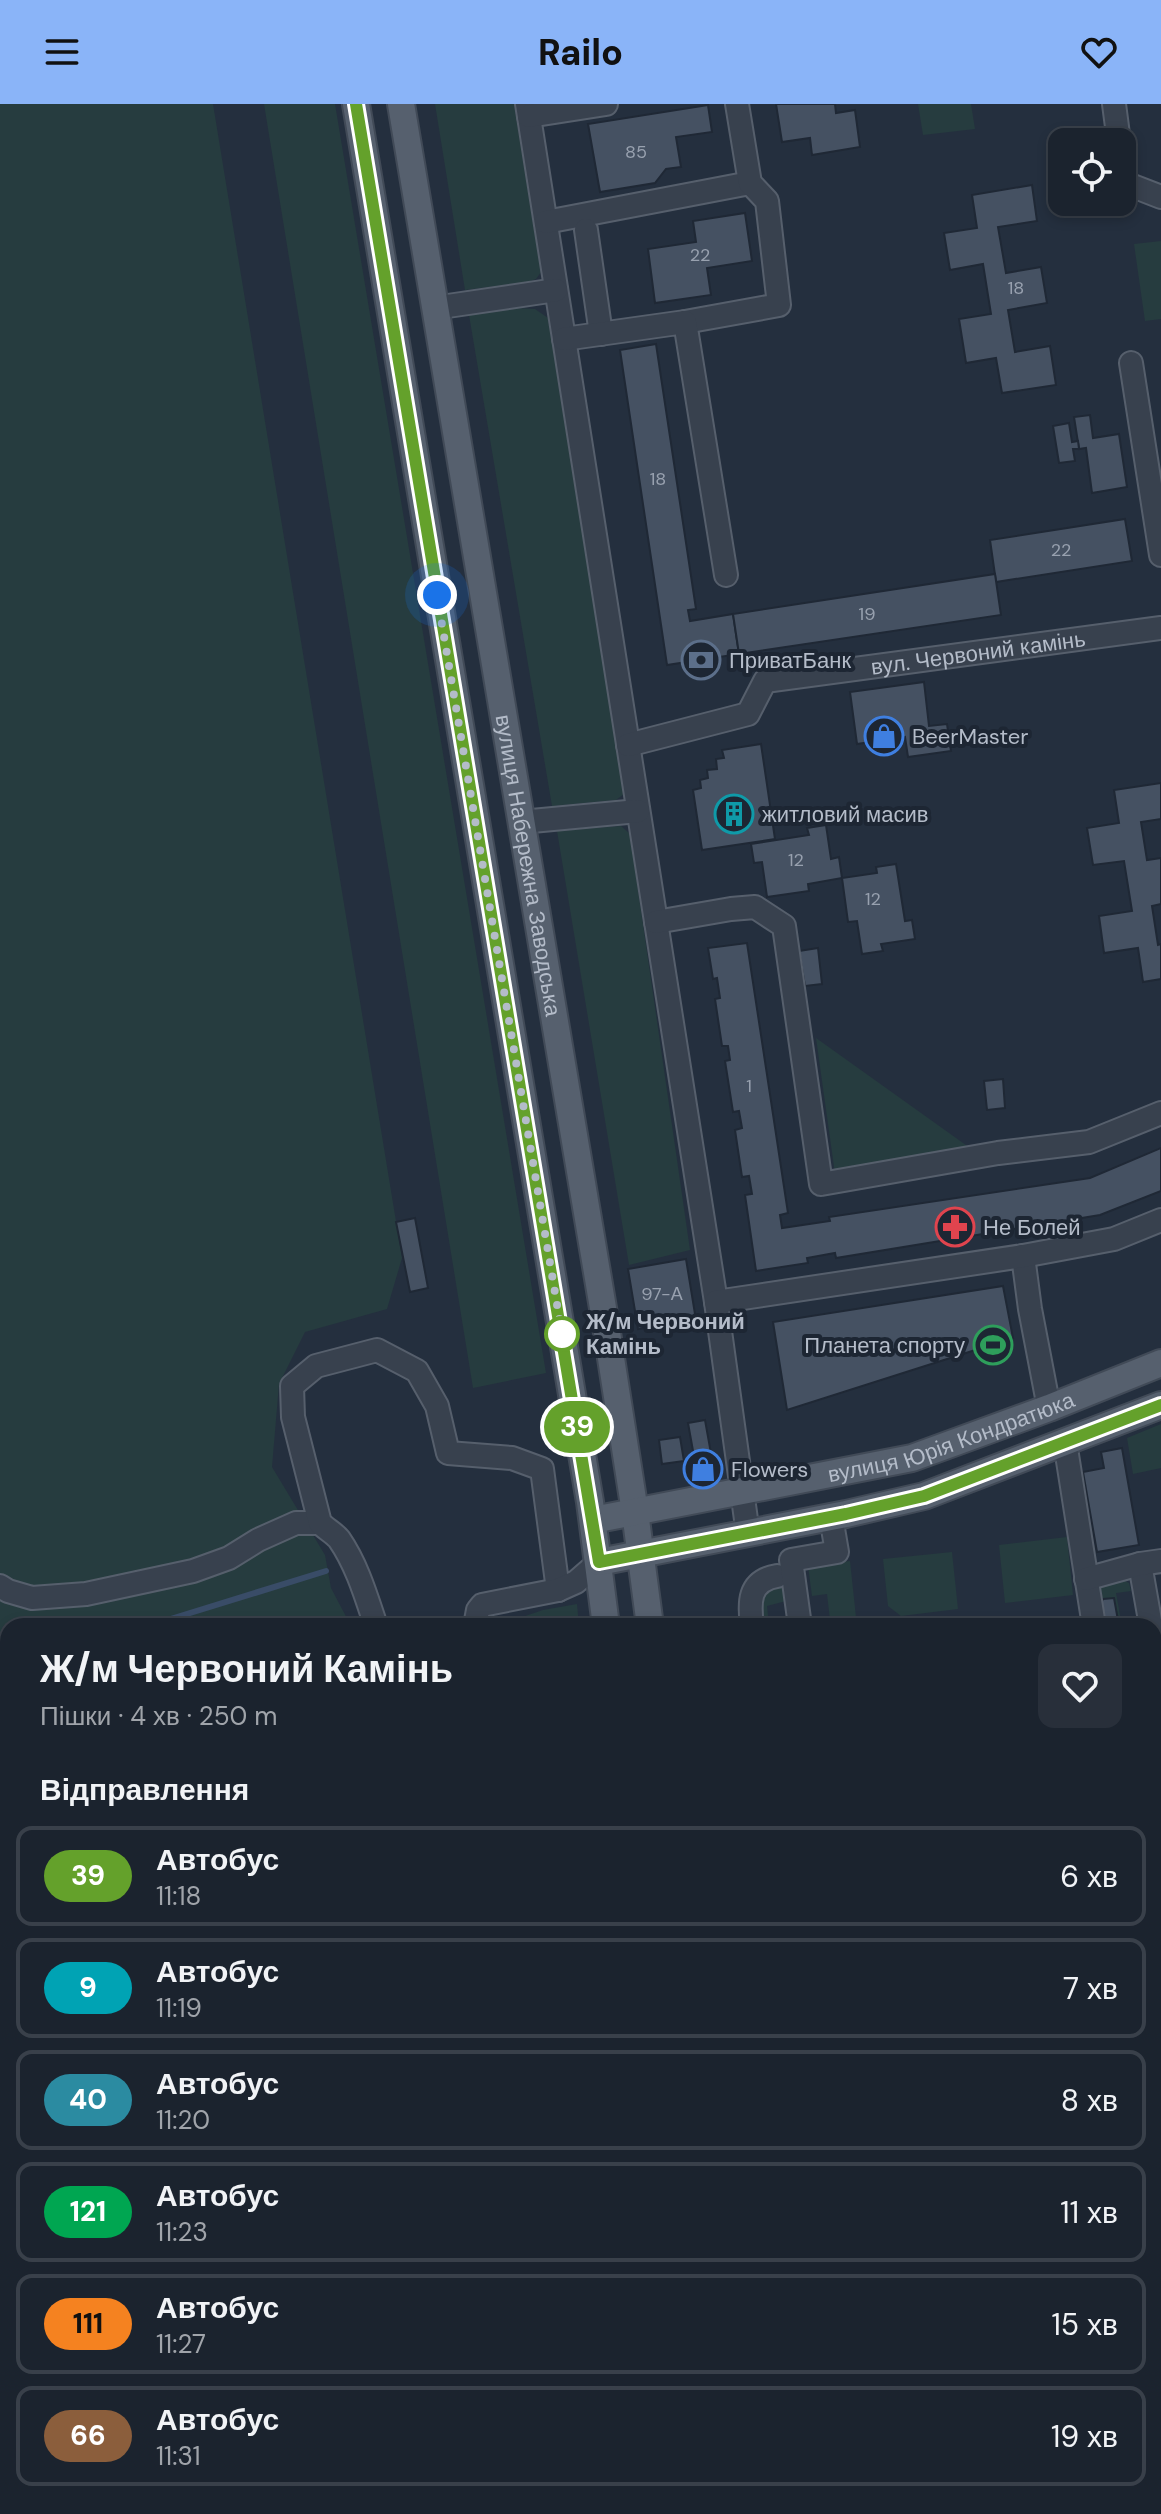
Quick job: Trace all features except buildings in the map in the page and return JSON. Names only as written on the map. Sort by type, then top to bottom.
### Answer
[{"type":"main road","name":"вулиця Набережна Заводська","points":[[356,104],[593,1520],[605,1618]]},
{"type":"main road","name":"вулиця Набережна Заводська","points":[[401,104],[604,1311],[649,1618]]},
{"type":"main road","name":"вулиця Юрія Кондратюка","points":[[593,1520],[912,1458],[1161,1363]]},
{"type":"main road","name":"вулиця Юрія Кондратюка","points":[[599,1562],[924,1496],[1161,1405]]},
{"type":"street","points":[[606,104],[528,110],[716,1302],[748,1534]]},
{"type":"street","points":[[564,339],[779,305],[767,201],[750,183],[737,104]]},
{"type":"street","points":[[1114,104],[1117,128]]},
{"type":"street","points":[[546,222],[750,183]]},
{"type":"street","points":[[1136,187],[1161,197]]},
{"type":"street","points":[[586,230],[601,334]]},
{"type":"street","points":[[434,308],[556,290]]},
{"type":"street","points":[[685,322],[726,575]]},
{"type":"street","points":[[1131,363],[1161,555]]},
{"type":"street","name":"вул. Червоний камінь","points":[[628,745],[748,714],[765,681],[1161,628]]},
{"type":"street","points":[[521,822],[638,811]]},
{"type":"street","points":[[656,922],[755,907],[784,926],[821,1184],[998,1153],[1089,1142],[1161,1113]]},
{"type":"street","points":[[716,1302],[1023,1256],[1114,1239],[1161,1220]]},
{"type":"street","points":[[1023,1256],[1049,1408]]},
{"type":"street","points":[[320,1523],[293,1417],[292,1386],[316,1366],[377,1350],[417,1371],[437,1406],[448,1453],[512,1458],[542,1469],[558,1590]]},
{"type":"street","points":[[1065,1442],[1093,1618]]},
{"type":"street","points":[[799,1618],[791,1560],[837,1552],[831,1517]]},
{"type":"street","points":[[0,1586],[32,1598],[86,1594],[193,1571],[229,1558],[258,1540],[296,1523],[320,1523],[336,1535],[350,1558],[373,1618]]},
{"type":"street","points":[[476,1618],[482,1605],[558,1590],[576,1582],[599,1562]]},
{"type":"street","points":[[1086,1579],[1151,1562],[1151,1618]]},
{"type":"street","points":[[751,1618],[749,1604],[756,1587],[767,1578],[777,1576]]},
{"type":"green space","points":[[0,104],[213,104],[402,1258],[387,1309],[305,1332],[279,1384],[272,1467],[325,1555],[331,1588],[347,1618],[0,1618]]},
{"type":"green space","points":[[264,104],[335,104],[546,1373],[473,1388]]},
{"type":"green space","points":[[435,104],[514,104],[541,272],[536,279],[465,290]]},
{"type":"green space","points":[[918,104],[971,104],[975,129],[923,135]]},
{"type":"green space","points":[[1161,241],[1161,319],[1145,321],[1134,244]]},
{"type":"green space","points":[[515,308],[535,309],[548,318],[624,794],[616,800],[552,806],[469,315]]},
{"type":"green space","points":[[621,826],[630,834],[690,1250],[629,1265],[557,831]]},
{"type":"green space","points":[[816,1038],[970,1148],[835,1174]]},
{"type":"green space","points":[[1161,1424],[1161,1468],[1133,1474],[1127,1438]]},
{"type":"green space","points":[[1067,1537],[1073,1595],[1005,1603],[999,1545]]},
{"type":"green space","points":[[952,1552],[958,1609],[901,1616],[888,1606],[883,1559]]},
{"type":"green space","points":[[850,1561],[856,1617],[830,1618],[827,1594],[812,1596],[808,1566]]},
{"type":"green space","points":[[1119,1578],[1129,1583],[1131,1591],[1116,1593],[1121,1618],[1100,1618],[1096,1593],[1099,1585]]},
{"type":"green space","points":[[771,1586],[786,1590],[786,1601],[767,1606],[768,1618],[759,1618],[761,1591]]},
{"type":"green space","points":[[577,1604],[578,1618],[519,1618]]},
{"type":"waterway","points":[[174,1618],[326,1571]]},
{"type":"bus line","name":"39","points":[[356,104],[599,1562],[924,1496],[1161,1405]]},
{"type":"place","name":"ПриватБанк","points":[[701,660]]},
{"type":"place","name":"BeerMaster","points":[[884,736]]},
{"type":"place","name":"житловий масив","points":[[734,814]]},
{"type":"place","name":"Не Болей","points":[[955,1227]]},
{"type":"place","name":"Ж/м Червоний Камінь","points":[[562,1334]]},
{"type":"place","name":"Планета спорту","points":[[993,1345]]},
{"type":"place","name":"Flowers","points":[[703,1469]]},
{"type":"route","points":[[437,595],[562,1334]]}]
